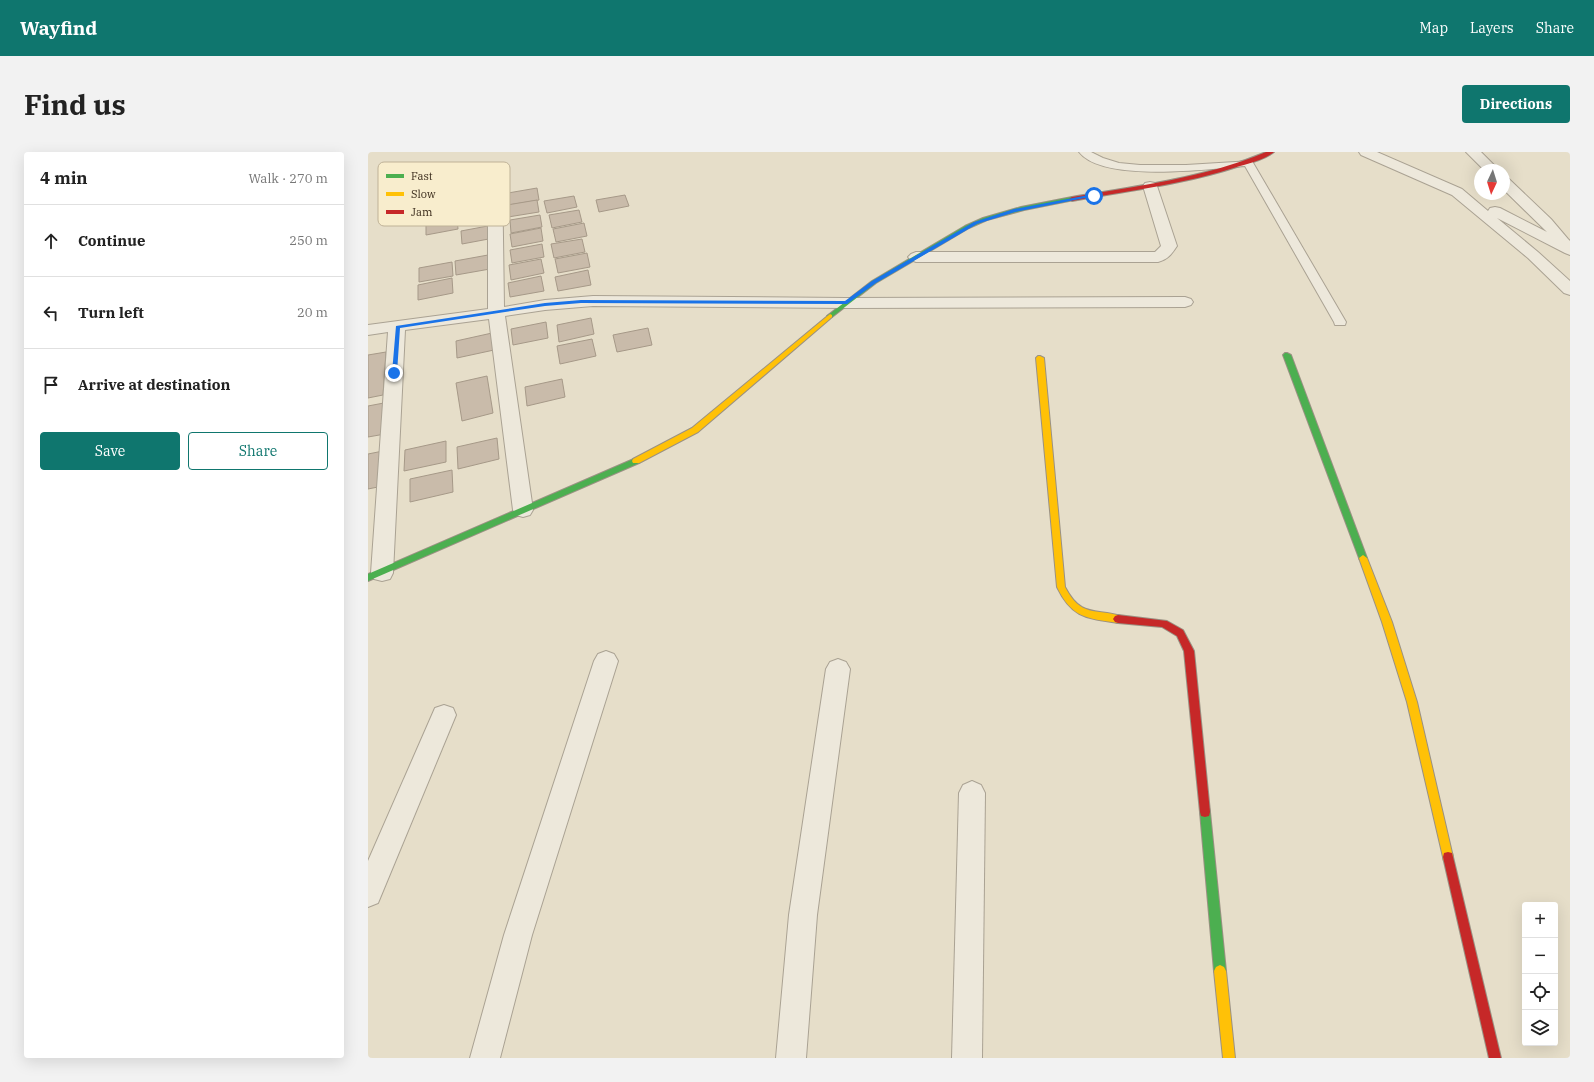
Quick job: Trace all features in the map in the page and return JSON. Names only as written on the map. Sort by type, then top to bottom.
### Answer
[{"type":"street","points":[[397,327],[375,576],[634,462],[695,430],[846,303],[874,282],[967,227],[1005,213],[1150,186],[1225,170],[1248,163],[1271,152]]},
{"type":"street","points":[[1366,152],[1457,192],[1568,249]]},
{"type":"street","points":[[1473,152],[1486,164]]},
{"type":"street","points":[[916,257],[1158,257],[1164,254],[1169,246],[1150,186]]},
{"type":"street","points":[[1510,188],[1554,230],[1568,249]]},
{"type":"street","points":[[1457,192],[1533,255],[1570,290]]},
{"type":"street","points":[[495,226],[496,313],[523,510]]},
{"type":"street","points":[[368,330],[545,305],[593,301],[846,303],[1186,302]]},
{"type":"street","points":[[1287,355],[1387,622],[1412,702],[1495,1058]]},
{"type":"street","points":[[1040,358],[1061,587],[1066,599],[1078,611],[1096,616],[1164,624],[1180,633],[1189,651],[1229,1058]]},
{"type":"street","points":[[485,1058],[518,935],[606,661]]},
{"type":"street","points":[[791,1058],[803,915],[838,669]]},
{"type":"street","points":[[368,894],[444,715]]},
{"type":"street","points":[[967,1058],[972,794]]},
{"type":"lane","points":[[1084,152],[1096,160],[1112,165],[1134,168],[1159,169],[1248,163],[1340,322]]},
{"type":"building","points":[[537,188],[539,200],[510,205],[510,193]]},
{"type":"building","points":[[625,195],[629,206],[599,212],[596,200]]},
{"type":"building","points":[[574,196],[577,207],[547,213],[544,201]]},
{"type":"building","points":[[537,200],[539,212],[510,217],[510,204]]},
{"type":"building","points":[[579,210],[582,222],[552,228],[549,215]]},
{"type":"building","points":[[540,215],[542,227],[511,233],[510,220]]},
{"type":"building","points":[[584,223],[587,236],[556,242],[553,229]]},
{"type":"building","points":[[426,226],[458,226],[458,229],[426,235]]},
{"type":"building","points":[[493,226],[494,238],[462,244],[461,231]]},
{"type":"building","points":[[541,228],[543,241],[512,247],[510,234]]},
{"type":"building","points":[[582,239],[585,252],[554,258],[551,244]]},
{"type":"building","points":[[542,244],[544,257],[512,263],[510,250]]},
{"type":"building","points":[[587,253],[590,267],[558,273],[555,259]]},
{"type":"building","points":[[488,255],[490,269],[456,275],[455,261]]},
{"type":"building","points":[[541,259],[544,273],[511,280],[509,265]]},
{"type":"building","points":[[452,262],[453,276],[419,282],[419,268]]},
{"type":"building","points":[[588,270],[591,285],[558,291],[555,277]]},
{"type":"building","points":[[541,276],[544,291],[510,297],[508,283]]},
{"type":"building","points":[[452,278],[453,293],[418,300],[418,285]]},
{"type":"building","points":[[591,318],[594,334],[559,342],[557,325]]},
{"type":"building","points":[[546,322],[548,338],[513,345],[511,329]]},
{"type":"building","points":[[648,328],[652,345],[617,352],[613,335]]},
{"type":"building","points":[[492,333],[494,350],[457,358],[456,341]]},
{"type":"building","points":[[592,339],[596,356],[560,364],[557,346]]},
{"type":"building","points":[[386,352],[383,395],[368,398],[368,355]]},
{"type":"building","points":[[487,376],[493,413],[462,421],[456,383]]},
{"type":"building","points":[[562,379],[565,397],[527,406],[525,387]]},
{"type":"building","points":[[389,402],[385,434],[368,437],[368,406]]},
{"type":"building","points":[[497,438],[499,459],[458,469],[457,447]]},
{"type":"building","points":[[446,441],[446,462],[404,471],[405,450]]},
{"type":"building","points":[[388,450],[383,486],[368,489],[368,454]]},
{"type":"building","points":[[452,470],[453,492],[410,502],[410,479]]},
{"type":"traffic: fast","points":[[830,316],[874,282],[967,227],[985,219],[1023,208],[1072,199]]},
{"type":"traffic: fast","points":[[1287,355],[1363,558]]},
{"type":"traffic: fast","points":[[368,578],[636,461]]},
{"type":"traffic: fast","points":[[1205,812],[1220,971]]},
{"type":"traffic: slow","points":[[636,461],[695,430],[830,316]]},
{"type":"traffic: slow","points":[[1040,358],[1061,587],[1071,604],[1077,609],[1091,615],[1118,619]]},
{"type":"traffic: slow","points":[[1363,558],[1387,622],[1412,702],[1448,857]]},
{"type":"traffic: slow","points":[[1220,971],[1229,1058]]},
{"type":"traffic: jam","points":[[1072,199],[1148,187],[1199,176],[1224,170],[1271,152]]},
{"type":"traffic: jam","points":[[1118,619],[1164,624],[1180,633],[1189,651],[1205,812]]},
{"type":"traffic: jam","points":[[1448,857],[1495,1058]]},
{"type":"route","points":[[394,373],[397,327],[581,301],[846,303],[874,282],[967,227],[985,219],[1023,208],[1094,196]]}]
